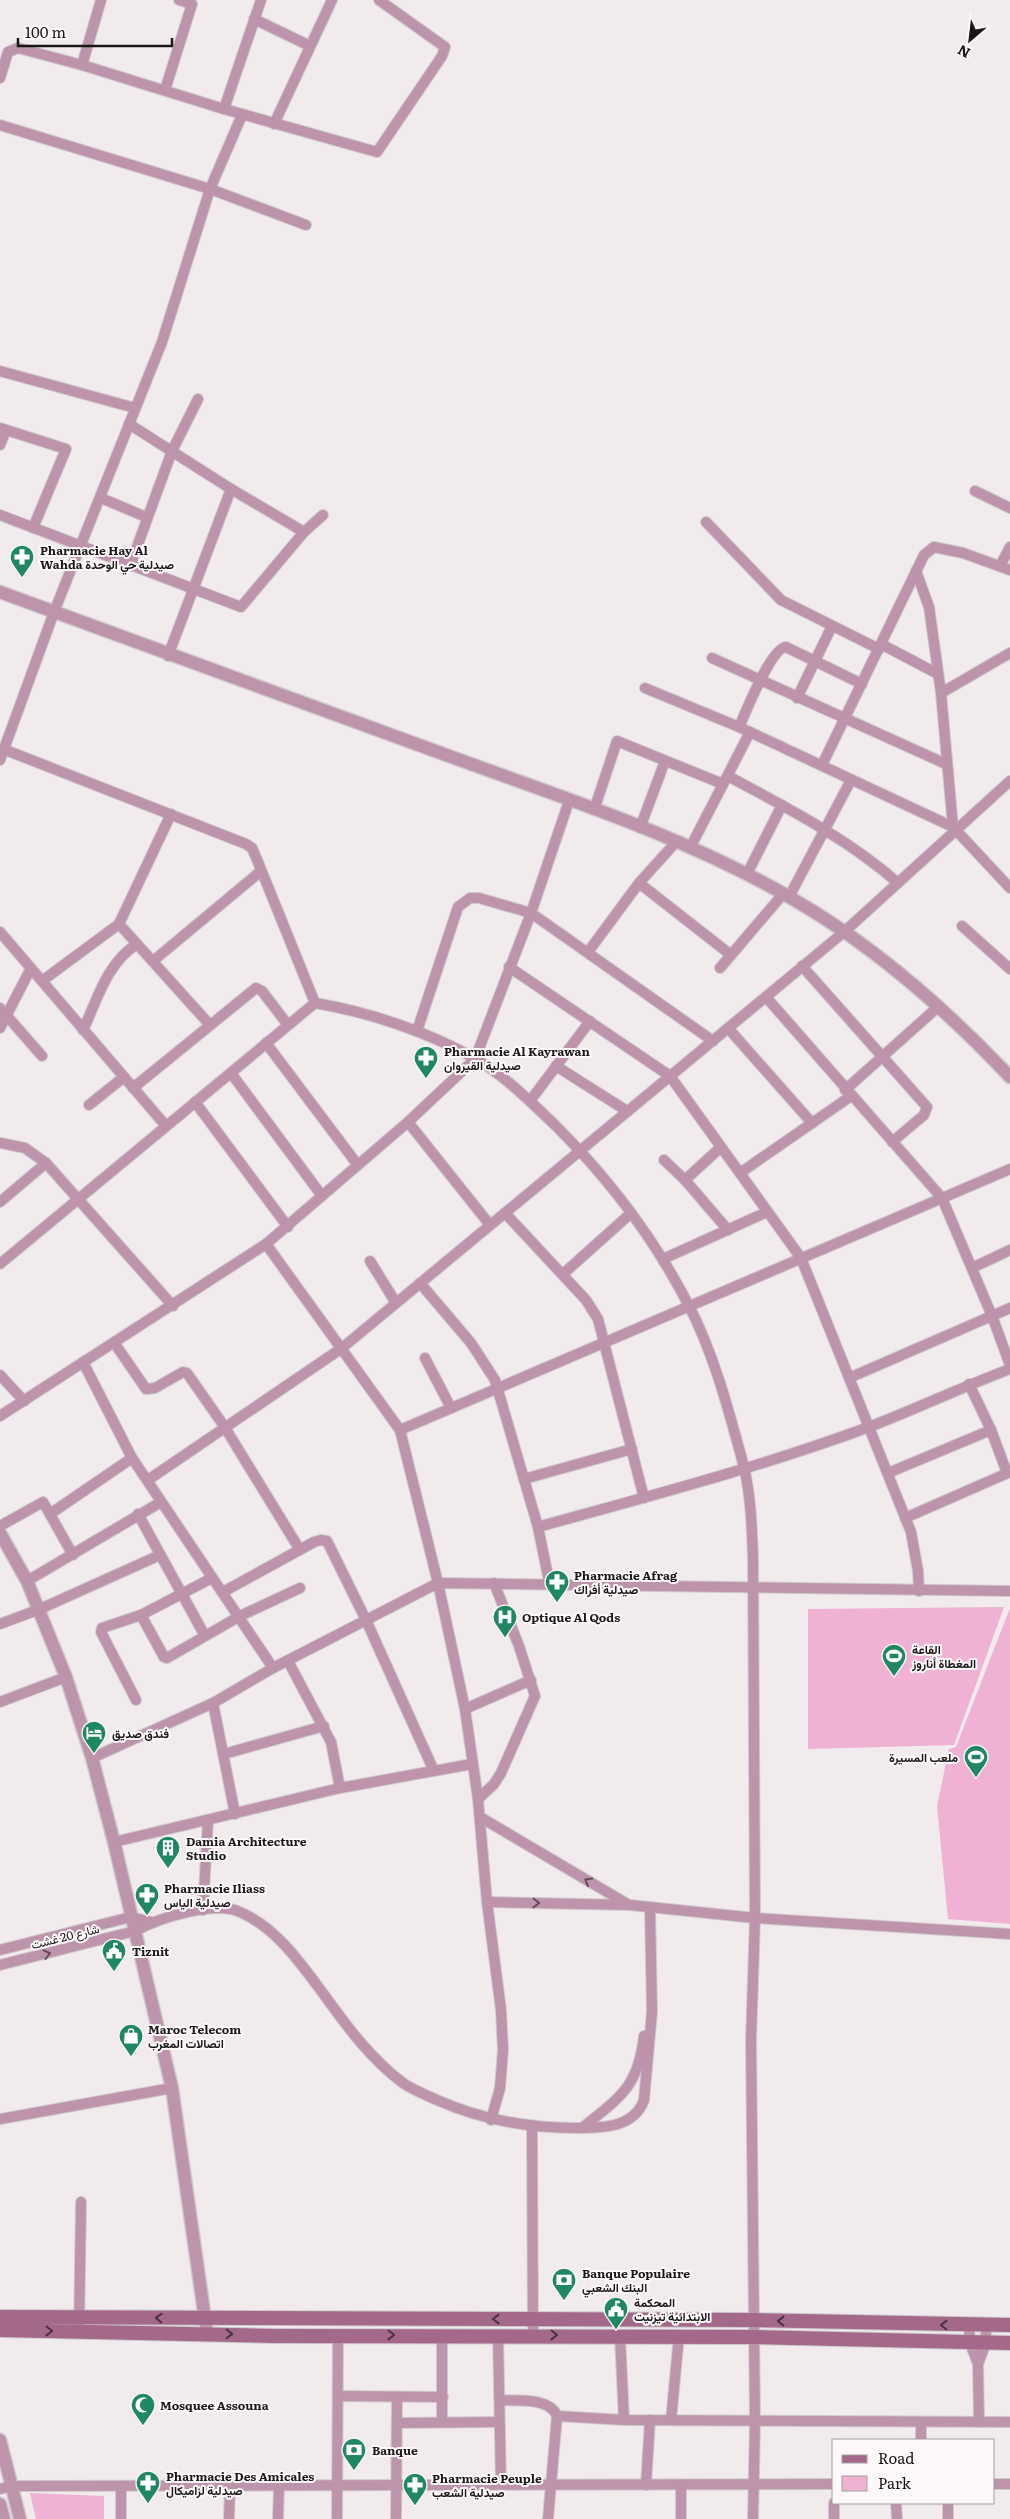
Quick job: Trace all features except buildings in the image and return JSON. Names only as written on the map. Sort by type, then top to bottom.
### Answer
[{"type":"main road","points":[[0,2317],[79,2316],[316,2335],[678,2336],[1010,2343]]},
{"type":"main road","points":[[316,2319],[316,2335]]},
{"type":"main road","points":[[0,2330],[79,2332],[316,2319],[753,2320],[1010,2325]]},
{"type":"main road","points":[[368,2320],[368,2335]]},
{"type":"street","points":[[82,65],[100,0]]},
{"type":"street","points":[[164,90],[192,2],[179,0]]},
{"type":"street","points":[[224,110],[261,0]]},
{"type":"street","points":[[274,124],[332,0]]},
{"type":"street","points":[[0,45],[82,65],[224,110],[374,152],[379,151],[442,56],[445,46],[379,0]]},
{"type":"street","points":[[254,19],[310,46]]},
{"type":"street","points":[[0,78],[5,57],[11,49]]},
{"type":"street","points":[[0,760],[54,612],[82,546],[173,312],[210,189],[242,115]]},
{"type":"street","points":[[0,126],[210,189],[306,226]]},
{"type":"street","points":[[0,371],[135,408]]},
{"type":"street","points":[[130,566],[146,517],[172,451],[198,399]]},
{"type":"street","points":[[129,424],[231,489],[304,532]]},
{"type":"street","points":[[0,445],[3,429],[66,449],[32,528]]},
{"type":"street","points":[[168,656],[231,489]]},
{"type":"street","points":[[975,491],[1010,508]]},
{"type":"street","points":[[101,498],[146,517]]},
{"type":"street","points":[[0,515],[241,607],[304,532],[323,515]]},
{"type":"street","points":[[706,522],[781,600],[832,626],[938,674]]},
{"type":"street","points":[[822,765],[924,555],[934,547],[962,553],[1005,568],[1010,547]]},
{"type":"street","points":[[916,571],[929,607],[941,693],[946,764],[954,828]]},
{"type":"street","points":[[0,592],[168,656],[569,800],[676,842],[747,874],[786,895],[844,932],[939,1006],[968,1032],[1010,1077]]},
{"type":"street","points":[[798,698],[832,626]]},
{"type":"street","points":[[739,727],[761,680],[777,651],[782,647],[786,647],[862,684]]},
{"type":"street","points":[[941,693],[1010,653]]},
{"type":"street","points":[[712,658],[844,720],[946,764]]},
{"type":"street","points":[[645,688],[739,727],[954,828],[1010,888]]},
{"type":"street","points":[[690,848],[750,732]]},
{"type":"street","points":[[594,810],[617,741],[665,761],[725,780],[782,806],[861,853],[898,883]]},
{"type":"street","points":[[4,749],[171,814],[252,848],[315,1003]]},
{"type":"street","points":[[640,828],[665,761]]},
{"type":"street","points":[[720,968],[786,895],[824,830],[850,780]]},
{"type":"street","points":[[148,1480],[224,1426],[342,1348],[844,932],[954,828],[1010,781]]},
{"type":"street","points":[[0,1416],[83,1362],[115,1344],[266,1244],[408,1122],[475,1058],[531,913],[569,800]]},
{"type":"street","points":[[747,874],[782,806]]},
{"type":"street","points":[[42,981],[119,924],[171,814]]},
{"type":"street","points":[[588,952],[639,883],[676,842]]},
{"type":"street","points":[[153,961],[261,871]]},
{"type":"street","points":[[639,883],[731,956]]},
{"type":"street","points":[[417,1031],[458,907],[470,898],[479,898],[531,913],[713,1041]]},
{"type":"street","points":[[119,924],[210,1025]]},
{"type":"street","points":[[962,926],[1010,969]]},
{"type":"street","points":[[0,932],[166,1126]]},
{"type":"street","points":[[83,1030],[112,967],[124,953],[137,944]]},
{"type":"street","points":[[802,966],[928,1107],[924,1115],[892,1142]]},
{"type":"street","points":[[509,967],[670,1076],[800,1258],[870,1426],[905,1518],[915,1549],[918,1591]]},
{"type":"street","points":[[0,1028],[3,1012],[31,968]]},
{"type":"street","points":[[133,1088],[256,988],[262,991],[288,1025]]},
{"type":"street","points":[[766,997],[848,1093],[942,1198],[992,1316],[1010,1365]]},
{"type":"street","points":[[0,1264],[315,1003],[333,1006],[417,1031],[475,1058],[530,1101],[580,1150],[663,1259],[689,1306],[716,1371],[744,1469],[751,1525],[755,1918],[751,2040],[755,2421],[753,2519]]},
{"type":"street","points":[[740,1174],[812,1123],[848,1093],[939,1006]]},
{"type":"street","points":[[3,1012],[42,1056]]},
{"type":"street","points":[[530,1101],[590,1021]]},
{"type":"street","points":[[728,1028],[812,1123]]},
{"type":"street","points":[[266,1043],[357,1164]]},
{"type":"street","points":[[556,1066],[627,1112]]},
{"type":"street","points":[[231,1073],[322,1196]]},
{"type":"street","points":[[89,1106],[124,1077]]},
{"type":"street","points":[[195,1102],[288,1227]]},
{"type":"street","points":[[408,1122],[490,1225]]},
{"type":"street","points":[[0,1143],[24,1148],[46,1163],[173,1306]]},
{"type":"street","points":[[685,1180],[721,1147]]},
{"type":"street","points":[[664,1160],[685,1180],[728,1230]]},
{"type":"street","points":[[2,1197],[46,1163]]},
{"type":"street","points":[[400,1430],[1010,1169]]},
{"type":"street","points":[[663,1259],[767,1212]]},
{"type":"street","points":[[505,1213],[562,1274],[593,1311],[605,1342],[644,1498]]},
{"type":"street","points":[[562,1274],[630,1214]]},
{"type":"street","points":[[266,1244],[400,1430],[438,1583],[465,1709],[478,1799],[487,1902],[501,2010],[503,2050],[500,2088],[491,2120]]},
{"type":"street","points":[[972,1268],[1010,1250]]},
{"type":"street","points":[[370,1261],[396,1303]]},
{"type":"street","points":[[420,1283],[471,1343],[487,1366],[498,1388],[538,1527],[550,1586]]},
{"type":"street","points":[[849,1378],[1010,1308]]},
{"type":"street","points":[[115,1344],[146,1389],[155,1388],[184,1372],[187,1373],[224,1426],[300,1550]]},
{"type":"street","points":[[425,1358],[451,1408]]},
{"type":"street","points":[[83,1362],[132,1458],[212,1578],[240,1616],[273,1668]]},
{"type":"street","points":[[538,1527],[744,1469],[870,1426],[969,1384],[1010,1370]]},
{"type":"street","points":[[0,1375],[24,1401]]},
{"type":"street","points":[[905,1518],[1008,1473],[991,1430],[969,1384]]},
{"type":"street","points":[[888,1473],[991,1430]]},
{"type":"street","points":[[524,1479],[632,1449]]},
{"type":"street","points":[[50,1514],[132,1458]]},
{"type":"street","points":[[0,1526],[41,1502],[44,1504],[73,1555]]},
{"type":"street","points":[[27,1581],[161,1502]]},
{"type":"street","points":[[138,1514],[205,1636]]},
{"type":"street","points":[[0,1533],[27,1581],[40,1609],[66,1676],[92,1758],[114,1842],[172,2088],[206,2326]]},
{"type":"street","points":[[223,1592],[320,1540],[327,1541],[366,1620],[434,1771]]},
{"type":"street","points":[[0,1624],[40,1609],[160,1555]]},
{"type":"street","points":[[136,1700],[101,1631],[103,1628],[141,1615],[212,1578]]},
{"type":"street","points":[[92,1758],[213,1703],[273,1668],[438,1583],[1010,1591]]},
{"type":"street","points":[[478,1799],[494,1784],[501,1773],[534,1703],[534,1690],[531,1680],[494,1583]]},
{"type":"street","points":[[141,1615],[166,1658],[240,1616],[300,1588]]},
{"type":"street","points":[[288,1661],[331,1742],[340,1788]]},
{"type":"street","points":[[0,1702],[66,1676]]},
{"type":"street","points":[[465,1709],[531,1680]]},
{"type":"street","points":[[213,1703],[235,1814]]},
{"type":"street","points":[[224,1754],[324,1726]]},
{"type":"street","points":[[114,1842],[340,1788],[472,1764]]},
{"type":"street","points":[[480,1818],[630,1905]]},
{"type":"street","points":[[204,1910],[208,1820]]},
{"type":"street","points":[[487,1902],[630,1905],[650,1909],[755,1918],[1010,1934]]},
{"type":"street","points":[[0,1950],[131,1917],[152,1922],[219,1907],[238,1910],[265,1925],[315,1982],[364,2046],[389,2072],[418,2091],[491,2120],[532,2127],[582,2128],[616,2125],[633,2117],[640,2110],[644,2100],[642,2074],[652,2012],[650,1909]]},
{"type":"street","name":"شارع 20 غشت","points":[[0,1966],[135,1931],[152,1922]]},
{"type":"street","points":[[582,2128],[617,2100],[642,2074]]},
{"type":"street","points":[[0,2119],[172,2088]]},
{"type":"street","points":[[532,2127],[533,2335]]},
{"type":"street","points":[[79,2332],[81,2202]]},
{"type":"street","points":[[969,2325],[970,2343],[978,2364],[979,2422]]},
{"type":"street","points":[[978,2364],[986,2343],[986,2325]]},
{"type":"street","points":[[337,2519],[338,2335]]},
{"type":"street","points":[[498,2335],[501,2485]]},
{"type":"street","points":[[442,2336],[442,2422]]},
{"type":"street","points":[[620,2336],[624,2420]]},
{"type":"street","points":[[671,2420],[678,2336]]},
{"type":"street","points":[[338,2396],[443,2397]]},
{"type":"street","points":[[396,2519],[397,2397]]},
{"type":"street","points":[[500,2400],[534,2402],[555,2410],[557,2416],[548,2519]]},
{"type":"street","points":[[557,2416],[624,2420],[1010,2422]]},
{"type":"street","points":[[646,2485],[650,2420]]},
{"type":"street","points":[[398,2423],[499,2422]]},
{"type":"street","points":[[921,2422],[921,2439]]},
{"type":"street","points":[[0,2440],[6,2488],[20,2519]]},
{"type":"street","points":[[6,2488],[832,2484]]},
{"type":"street","points":[[995,2484],[1010,2484]]},
{"type":"street","points":[[681,2485],[681,2519]]},
{"type":"street","points":[[121,2486],[121,2519]]},
{"type":"street","points":[[229,2519],[230,2486]]},
{"type":"street","points":[[278,2519],[279,2486]]},
{"type":"street","points":[[0,2504],[4,2519]]},
{"type":"street","points":[[834,2504],[834,2519]]},
{"type":"street","points":[[896,2504],[896,2519]]},
{"type":"street","points":[[948,2504],[948,2519]]},
{"type":"green space","name":"القاعة المغطاة أناروز","points":[[1004,1607],[954,1745],[808,1749],[808,1609]]},
{"type":"green space","name":"ملعب المسيرة","points":[[1010,1608],[1010,1924],[948,1919],[937,1806],[949,1749],[956,1747]]},
{"type":"green space","points":[[30,2493],[104,2496],[104,2519],[36,2519]]},
{"type":"place","name":"Pharmacie Hay Al Wahda صيدلية حي الوحدة","points":[[22,578]]},
{"type":"place","name":"Pharmacie Al Kayrawan صيدلية القيروان","points":[[426,1079]]},
{"type":"place","name":"Pharmacie Afrag صيدلية أفراك","points":[[557,1603]]},
{"type":"place","name":"Optique Al Qods","points":[[505,1638]]},
{"type":"place","name":"القاعة المغطاة أناروز","points":[[894,1677]]},
{"type":"place","name":"فندق صديق","points":[[94,1754]]},
{"type":"place","name":"ملعب المسيرة","points":[[976,1778]]},
{"type":"place","name":"Damia Architecture Studio","points":[[168,1869]]},
{"type":"place","name":"Pharmacie Iliass صيدلية الياس","points":[[147,1916]]},
{"type":"place","name":"Tiznit","points":[[114,1972]]},
{"type":"place","name":"Maroc Telecom اتصالات المغرب","points":[[131,2057]]},
{"type":"place","name":"Banque Populaire البنك الشعبي","points":[[564,2301]]},
{"type":"place","name":"المحكمة الابتدائية تيزنيت","points":[[616,2330]]},
{"type":"place","name":"Mosquee Assouna","points":[[143,2426]]},
{"type":"place","name":"Banque","points":[[354,2471]]},
{"type":"place","name":"Pharmacie Des Amicales صيدلية لزاميكال","points":[[148,2504]]},
{"type":"place","name":"Pharmacie Peuple صيدلية الشعب","points":[[415,2506]]}]
